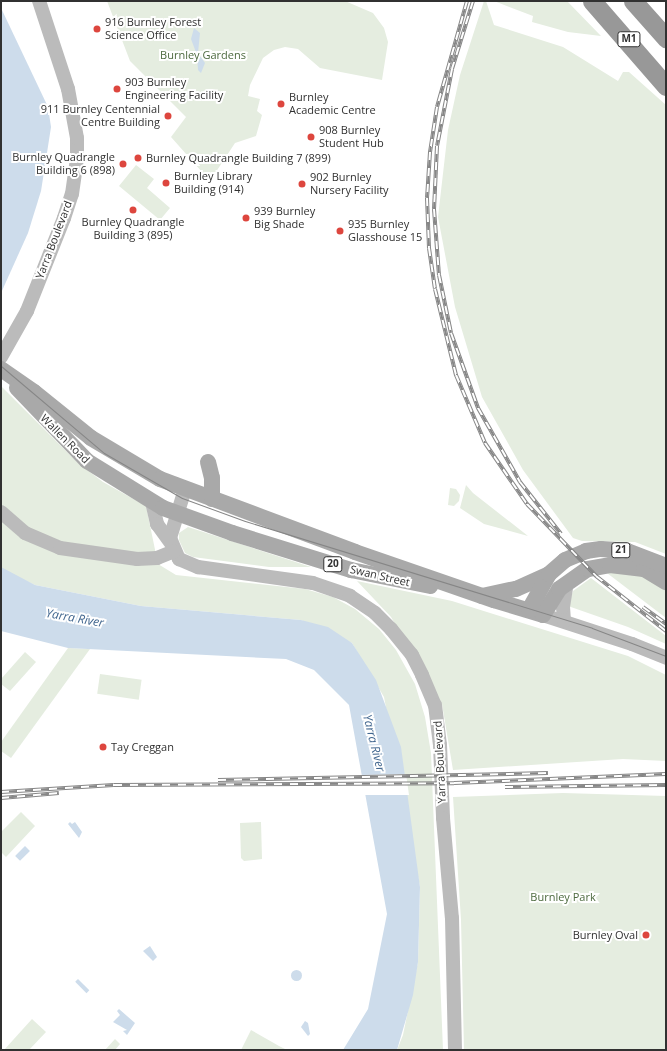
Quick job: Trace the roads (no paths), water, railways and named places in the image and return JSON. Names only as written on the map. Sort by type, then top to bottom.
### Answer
[{"type":"highway","name":"M1","points":[[592,1],[666,77]]},
{"type":"highway","points":[[592,1],[666,86]]},
{"type":"highway","name":"M1","points":[[633,1],[665,37]]},
{"type":"main road","name":"Yarra Boulevard","points":[[1,357],[27,311],[64,218],[72,194],[76,157],[77,138],[68,89],[39,1]]},
{"type":"main road","name":"Wallen Road","points":[[4,372],[34,392],[105,448],[146,472],[185,489]]},
{"type":"main road","name":"Wallen Road","points":[[4,372],[26,399],[86,461],[152,502],[177,513]]},
{"type":"main road","points":[[208,462],[212,478],[212,499]]},
{"type":"main road","name":"Swan Street","points":[[185,489],[488,598],[564,621],[632,644],[666,658]]},
{"type":"main road","points":[[1,512],[25,533],[60,548],[137,559],[157,558],[173,547],[171,529],[185,489]]},
{"type":"main road","name":"Yarra Boulevard","points":[[152,502],[157,524],[173,547],[179,559],[198,567],[312,583],[337,590],[375,613],[401,640],[412,655],[435,705],[439,727],[443,818],[452,918],[455,1050]]},
{"type":"main road","name":"Swan Street","points":[[177,513],[351,570],[488,598]]},
{"type":"main road","name":"21","points":[[536,613],[549,574],[574,556],[601,549],[633,552],[666,566]]},
{"type":"main road","name":"21","points":[[536,613],[559,589],[588,569],[610,565],[644,569],[666,582]]},
{"type":"main road","points":[[488,598],[516,589],[549,574]]},
{"type":"main road","points":[[564,621],[563,607],[567,584]]},
{"type":"water","points":[[1,8],[48,107],[51,127],[41,191],[28,233],[1,293]]},
{"type":"water","points":[[194,28],[200,33],[198,53],[205,63],[201,73],[198,70],[197,55],[191,39]]},
{"type":"water","name":"Yarra River","points":[[1,567],[35,585],[141,606],[301,620],[328,627],[352,643],[376,680],[401,747],[420,887],[418,962],[413,995],[397,1050],[343,1050],[368,1009],[387,914],[349,705],[314,670],[286,659],[68,648],[1,631]]},
{"type":"water","points":[[70,822],[72,824],[75,822],[82,832],[79,838],[68,824]]},
{"type":"water","points":[[25,846],[30,851],[20,861],[15,856]]},
{"type":"water","points":[[150,946],[157,957],[153,961],[143,951]]},
{"type":"water","points":[[294,970],[298,970],[300,971],[300,979],[294,980],[291,977],[291,973]]},
{"type":"water","points":[[78,979],[89,990],[86,993],[75,982]]},
{"type":"water","points":[[119,1009],[135,1023],[127,1035],[123,1031],[127,1030],[113,1022],[120,1015],[117,1011]]},
{"type":"water","points":[[305,1021],[308,1023],[310,1034],[308,1036],[301,1027]]},
{"type":"tram line","points":[[1,366],[104,453],[182,498],[245,521],[592,628],[666,656]]},
{"type":"railway","points":[[467,1],[437,107],[430,152],[427,198],[429,248],[435,289],[456,375],[485,443],[527,504],[596,576],[666,631]]},
{"type":"railway","points":[[473,1],[452,69],[437,146],[434,209],[439,275],[451,333],[478,408],[520,482],[561,534]]},
{"type":"railway","points":[[643,607],[666,624]]},
{"type":"railway","points":[[218,780],[548,773]]},
{"type":"railway","points":[[1,792],[114,785],[454,783],[666,774]]},
{"type":"railway","points":[[505,787],[666,785]]},
{"type":"railway","points":[[1,798],[59,793]]},
{"type":"place","name":"916 Burnley Forest Science Office","points":[[97,29]]},
{"type":"place","name":"903 Burnley Engineering Facility","points":[[117,89]]},
{"type":"place","name":"Burnley Academic Centre","points":[[281,104]]},
{"type":"place","name":"911 Burnley Centennial Centre Building","points":[[168,116]]},
{"type":"place","name":"908 Burnley Student Hub","points":[[311,137]]},
{"type":"place","name":"Burnley Quadrangle Building 7 (899)","points":[[138,158]]},
{"type":"place","name":"Burnley Quadrangle Building 6 (898)","points":[[123,164]]},
{"type":"place","name":"Burnley Library Building (914)","points":[[166,183]]},
{"type":"place","name":"902 Burnley Nursery Facility","points":[[302,184]]},
{"type":"place","name":"Burnley Quadrangle Building 3 (895)","points":[[133,210]]},
{"type":"place","name":"939 Burnley Big Shade","points":[[246,218]]},
{"type":"place","name":"935 Burnley Glasshouse 15","points":[[340,231]]},
{"type":"place","name":"Tay Creggan","points":[[103,747]]},
{"type":"place","name":"Burnley Oval","points":[[646,935]]},
{"type":"park label","name":"Burnley Gardens","points":[[203,55]]},
{"type":"park label","name":"Burnley Park","points":[[563,897]]}]
